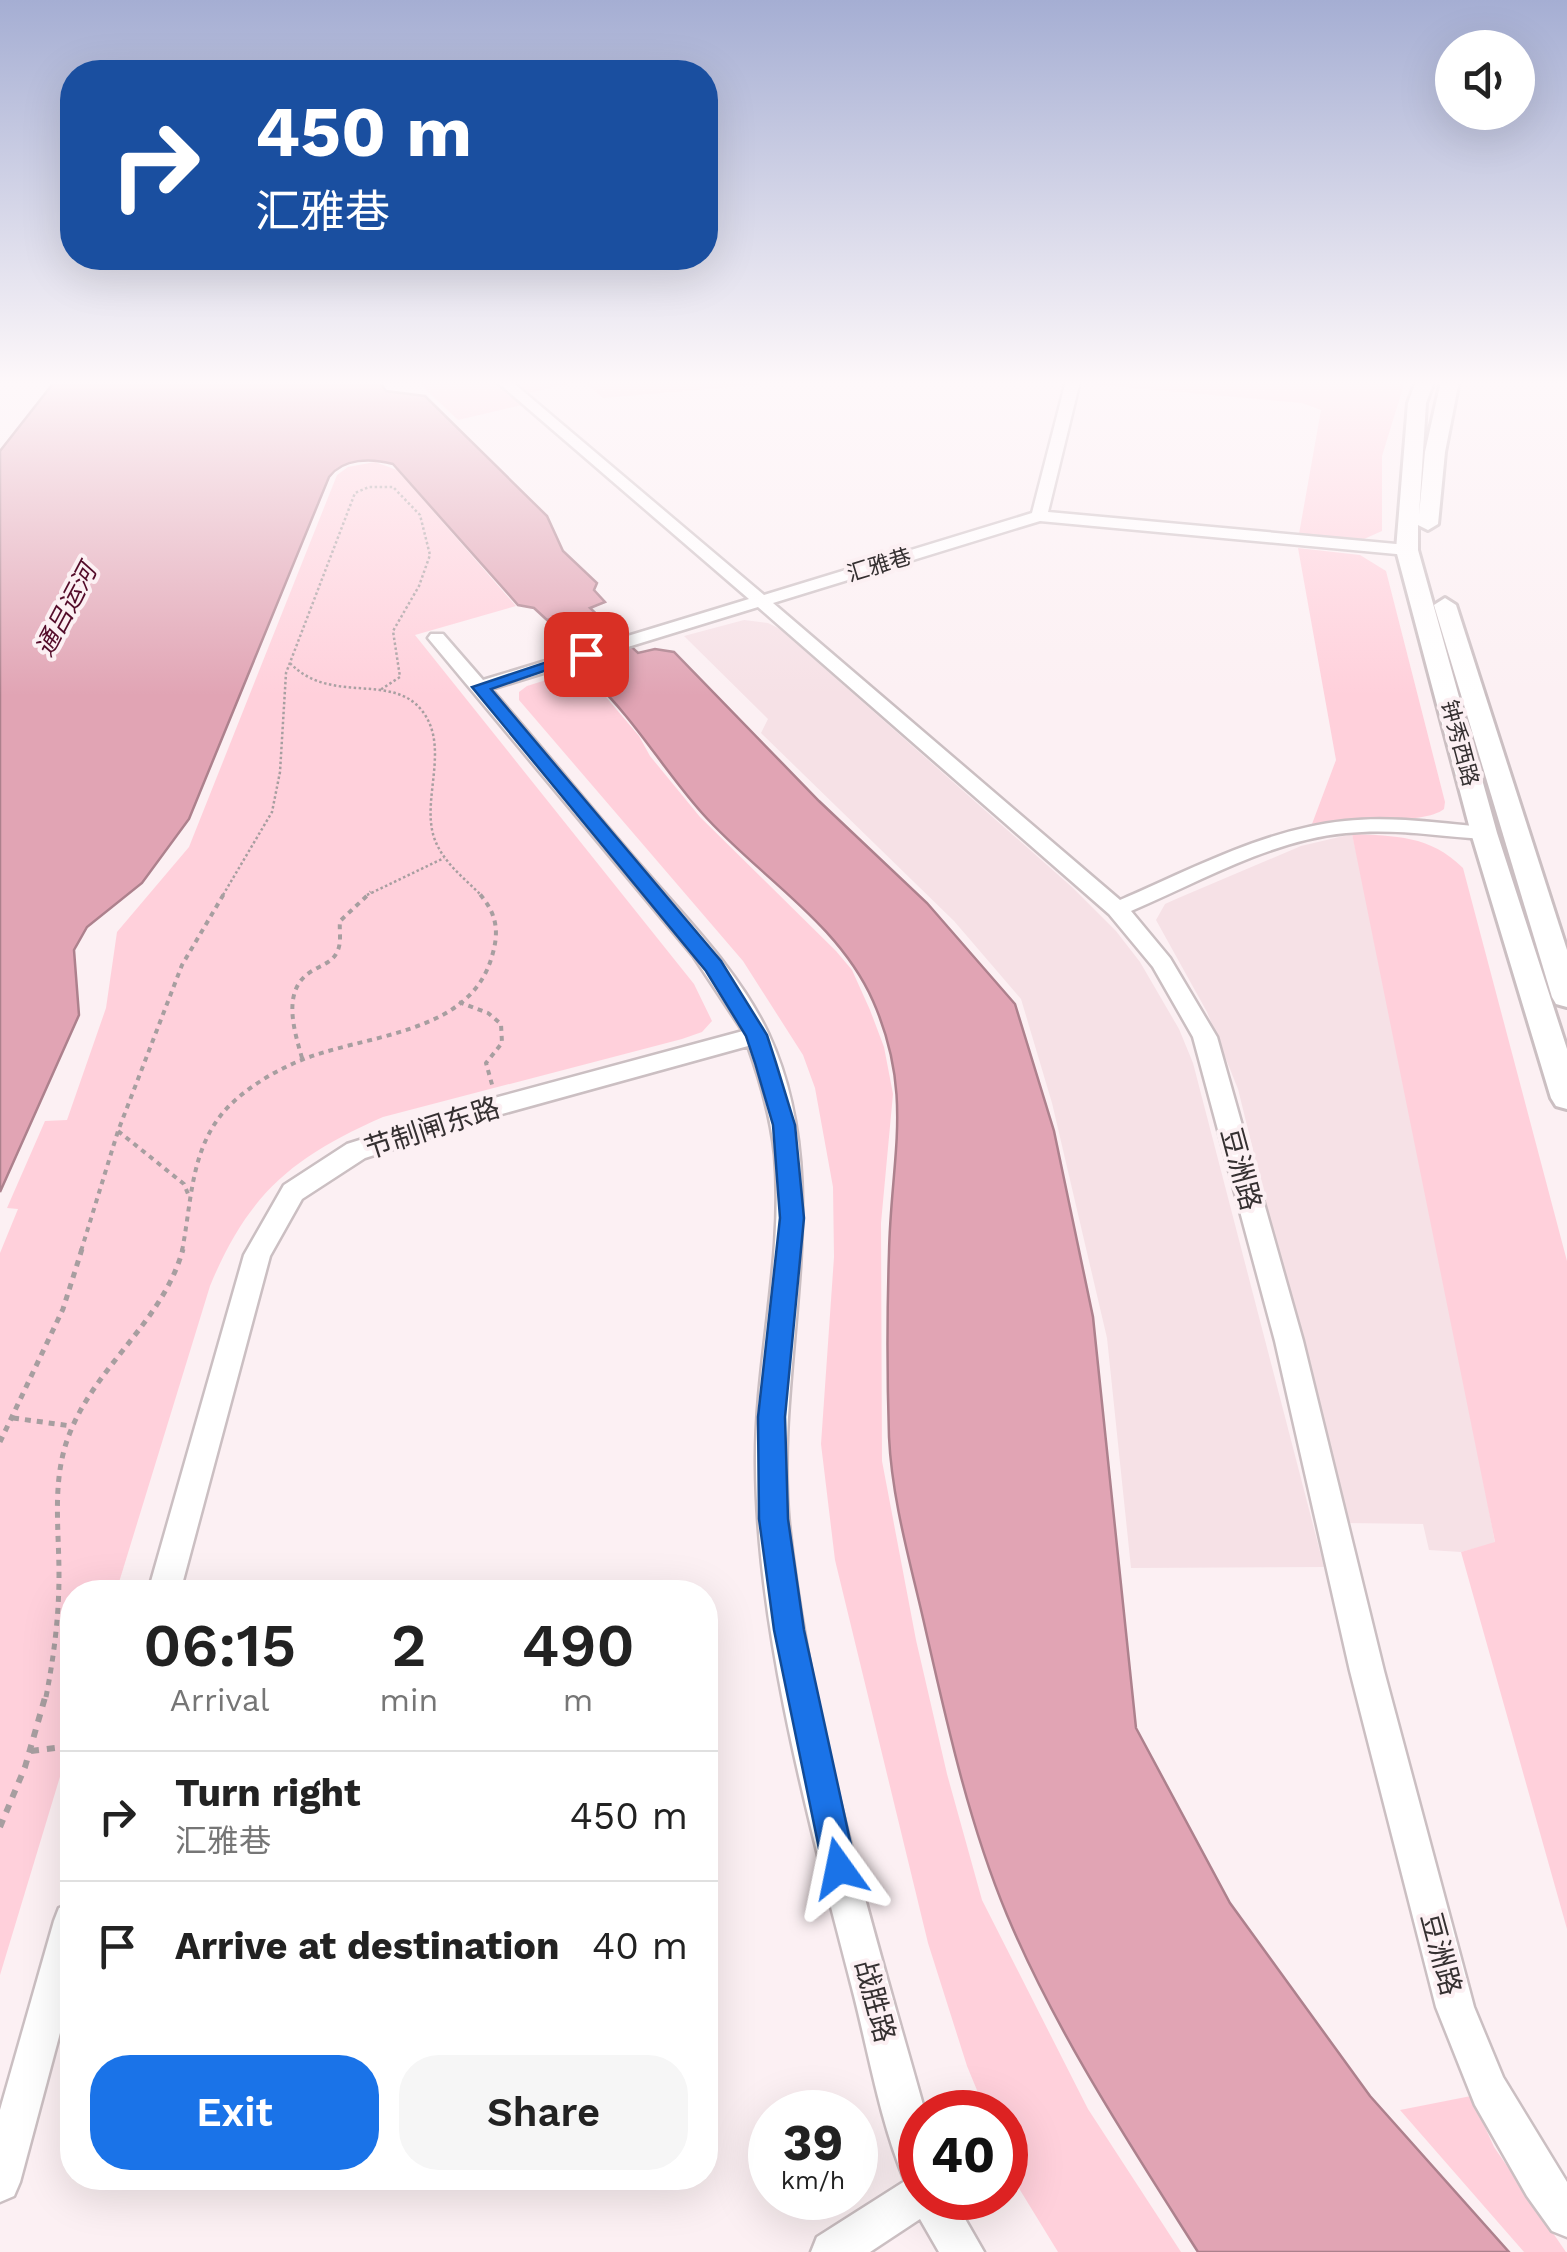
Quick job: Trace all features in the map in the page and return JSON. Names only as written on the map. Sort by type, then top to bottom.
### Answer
[{"type":"main road","name":"钟秀西路","points":[[1409,486],[1407,550],[1484,833],[1556,1029],[1567,1098]]},
{"type":"main road","name":"钟秀西路","points":[[1432,486],[1428,529],[1433,566],[1567,997]]},
{"type":"street","name":"豆洲路","points":[[628,486],[1117,908],[1162,963],[1205,1037],[1288,1341],[1367,1671],[1455,2008],[1488,2091],[1540,2182],[1567,2216]]},
{"type":"street","points":[[1039,516],[1046,486]]},
{"type":"street","name":"汇雅巷","points":[[480,687],[1039,516],[1407,550]]},
{"type":"street","name":"战胜路","points":[[437,638],[714,966],[756,1035],[784,1125],[792,1218],[772,1417],[774,1519],[786,1611],[839,1868],[899,2090]]},
{"type":"street","points":[[1117,908],[1328,828],[1365,826],[1484,833]]},
{"type":"street","name":"节制闸东路","points":[[167,1580],[257,1255],[294,1192],[356,1150],[487,1109],[756,1035]]},
{"type":"street","points":[[0,2182],[60,1964]]},
{"type":"street","points":[[832,2252],[898,2209]]},
{"type":"street","points":[[943,2220],[963,2252]]},
{"type":"path","points":[[0,1442],[64,1309],[118,1131],[182,964],[272,812],[280,772],[282,696],[290,662],[355,494],[364,488],[387,486]]},
{"type":"path","points":[[379,691],[400,676],[393,631],[417,590],[430,555],[429,538],[420,515],[388,486]]},
{"type":"path","points":[[0,1827],[31,1751],[56,1652],[59,1576],[55,1507],[62,1456],[71,1426],[99,1380],[166,1297],[186,1242],[193,1163],[200,1146],[227,1108],[270,1075],[302,1059],[403,1033],[459,1002],[492,961],[498,924],[483,897],[436,846],[430,822],[430,721],[412,700],[379,691],[319,685],[300,674],[290,662]]},
{"type":"path","points":[[302,1059],[294,1028],[295,985],[302,975],[331,961],[338,953],[340,922],[346,913],[393,881],[444,858]]},
{"type":"path","points":[[459,1002],[488,1013],[501,1024],[502,1043],[486,1070],[496,1093]]},
{"type":"path","points":[[118,1131],[184,1184],[191,1199]]},
{"type":"path","points":[[13,1418],[71,1426]]},
{"type":"path","points":[[31,1751],[60,1747]]},
{"type":"shaded area","points":[[333,486],[411,486],[516,606],[415,635],[694,984],[712,1021],[702,1032],[682,1039],[383,1117],[298,1164],[257,1203],[240,1226],[210,1286],[120,1580],[60,1580],[60,1777],[0,1975],[0,1253],[18,1209],[7,1208],[45,1121],[67,1120],[106,1008],[117,932],[189,847]]},
{"type":"shaded area","points":[[1307,486],[1382,486],[1382,531],[1364,539],[1299,534]]},
{"type":"shaded area","points":[[1298,548],[1360,555],[1386,571],[1444,809],[1402,819],[1312,824],[1336,760]]},
{"type":"shaded area","points":[[744,620],[780,629],[1073,888],[1116,931],[1140,962],[1179,1029],[1193,1063],[1324,1567],[1131,1568],[1107,1338],[1052,1103],[1021,999],[954,921],[761,733],[768,719],[684,636]]},
{"type":"shaded area","points":[[591,666],[589,677],[700,817],[852,970],[870,1010],[884,1047],[893,1094],[881,1223],[882,1461],[916,1640],[947,1774],[982,1900],[1088,2109],[1181,2252],[1058,2252],[1028,2203],[1028,2090],[977,2090],[928,1943],[835,1560],[821,1444],[834,1257],[833,1187],[815,1088],[803,1055],[743,961],[519,700],[519,692]]},
{"type":"shaded area","points":[[1352,834],[1418,1121],[1495,1543],[1461,1552],[1429,1550],[1423,1524],[1345,1523],[1238,1089],[1207,1012],[1156,920],[1165,904],[1176,899],[1301,846]]},
{"type":"shaded area","points":[[1352,834],[1425,843],[1463,868],[1567,1261],[1567,1929],[1461,1552],[1495,1542]]},
{"type":"shaded area","points":[[1471,2096],[1494,2147],[1566,2252],[1524,2252],[1400,2110]]},
{"type":"water","name":"通吕运河","points":[[0,486],[325,486],[189,819],[142,883],[87,927],[74,950],[79,1015],[0,1192]]},
{"type":"water","points":[[413,486],[517,486],[547,516],[563,551],[597,583],[594,590],[605,602],[590,608],[638,653],[655,649],[674,652],[819,801],[927,903],[1015,1004],[1054,1131],[1093,1317],[1136,1728],[1230,1903],[1370,2096],[1509,2252],[1198,2252],[1095,2087],[1048,2003],[993,1880],[970,1809],[903,1533],[891,1461],[888,1391],[897,1096],[886,1035],[873,1001],[839,947],[702,813],[591,678],[595,666],[610,660],[564,615],[547,620],[534,608],[518,605]]},
{"type":"route","points":[[586,654],[480,687],[714,966],[756,1035],[766,1063],[784,1125],[792,1218],[772,1417],[774,1519],[789,1630],[839,1868]]}]
